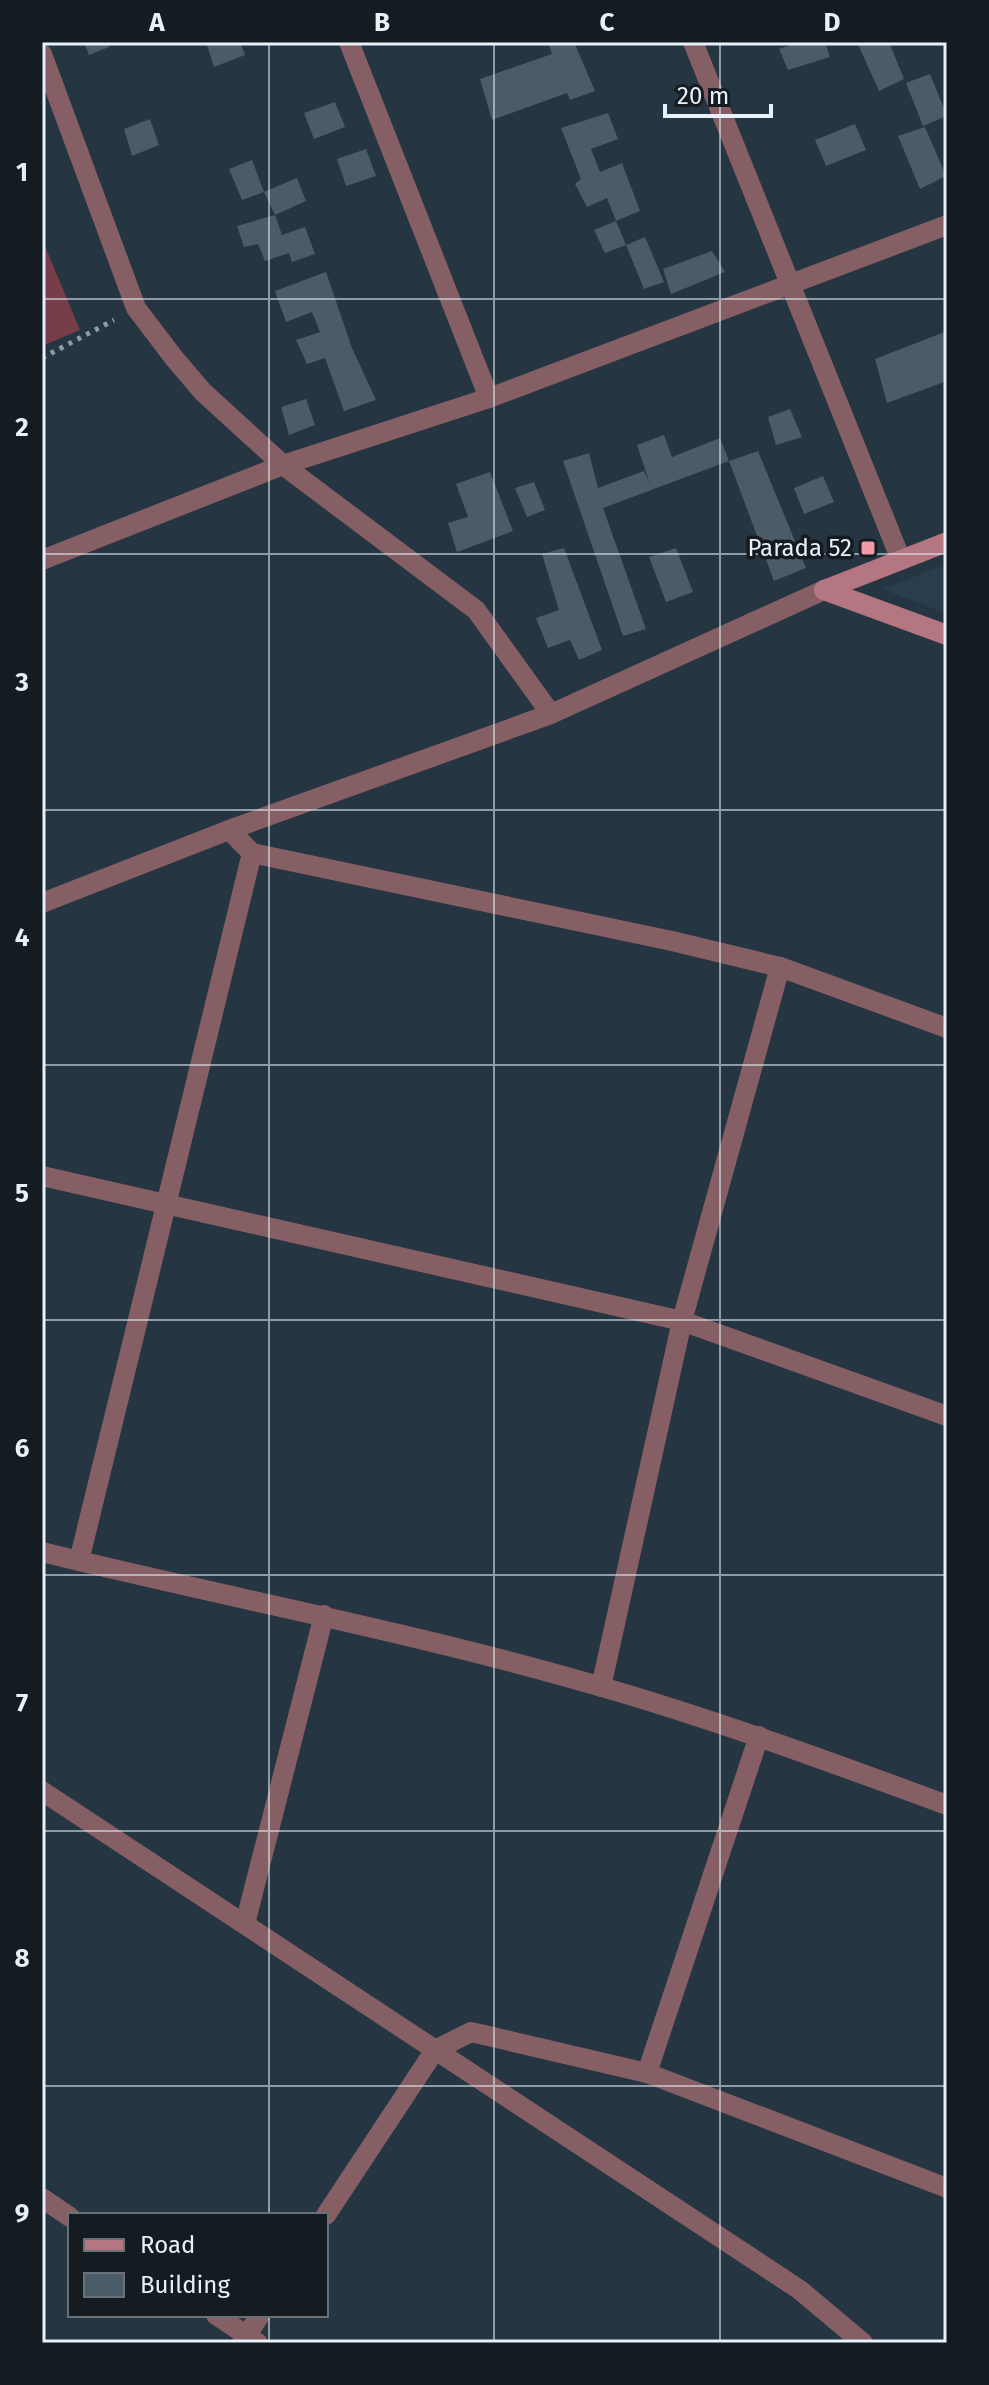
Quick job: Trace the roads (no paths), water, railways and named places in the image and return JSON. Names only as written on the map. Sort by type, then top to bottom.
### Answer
[{"type":"street","points":[[349,42],[489,398]]},
{"type":"street","points":[[693,42],[901,560]]},
{"type":"street","points":[[42,54],[136,308],[203,392],[283,465],[476,610],[551,714]]},
{"type":"street","points":[[42,560],[283,465],[489,398],[947,225]]},
{"type":"street","points":[[42,903],[229,830],[551,714],[824,590],[947,542]]},
{"type":"street","points":[[824,590],[947,635]]},
{"type":"street","points":[[229,830],[252,853],[672,941],[780,967],[947,1028]]},
{"type":"street","points":[[79,1561],[252,853]]},
{"type":"street","points":[[601,1687],[682,1321],[780,967]]},
{"type":"street","points":[[42,1176],[682,1321],[947,1416]]},
{"type":"street","points":[[42,1552],[324,1615],[601,1687],[759,1736],[947,1805]]},
{"type":"street","points":[[245,1924],[324,1615]]},
{"type":"street","points":[[647,2073],[759,1736]]},
{"type":"street","points":[[42,1791],[800,2290],[863,2343]]},
{"type":"street","points":[[327,2213],[435,2050],[471,2032],[647,2073],[947,2188]]},
{"type":"street","points":[[42,2198],[68,2216]]},
{"type":"street","points":[[219,2317],[249,2341],[259,2317]]},
{"type":"place","name":"Parada 52","points":[[868,548]]}]
